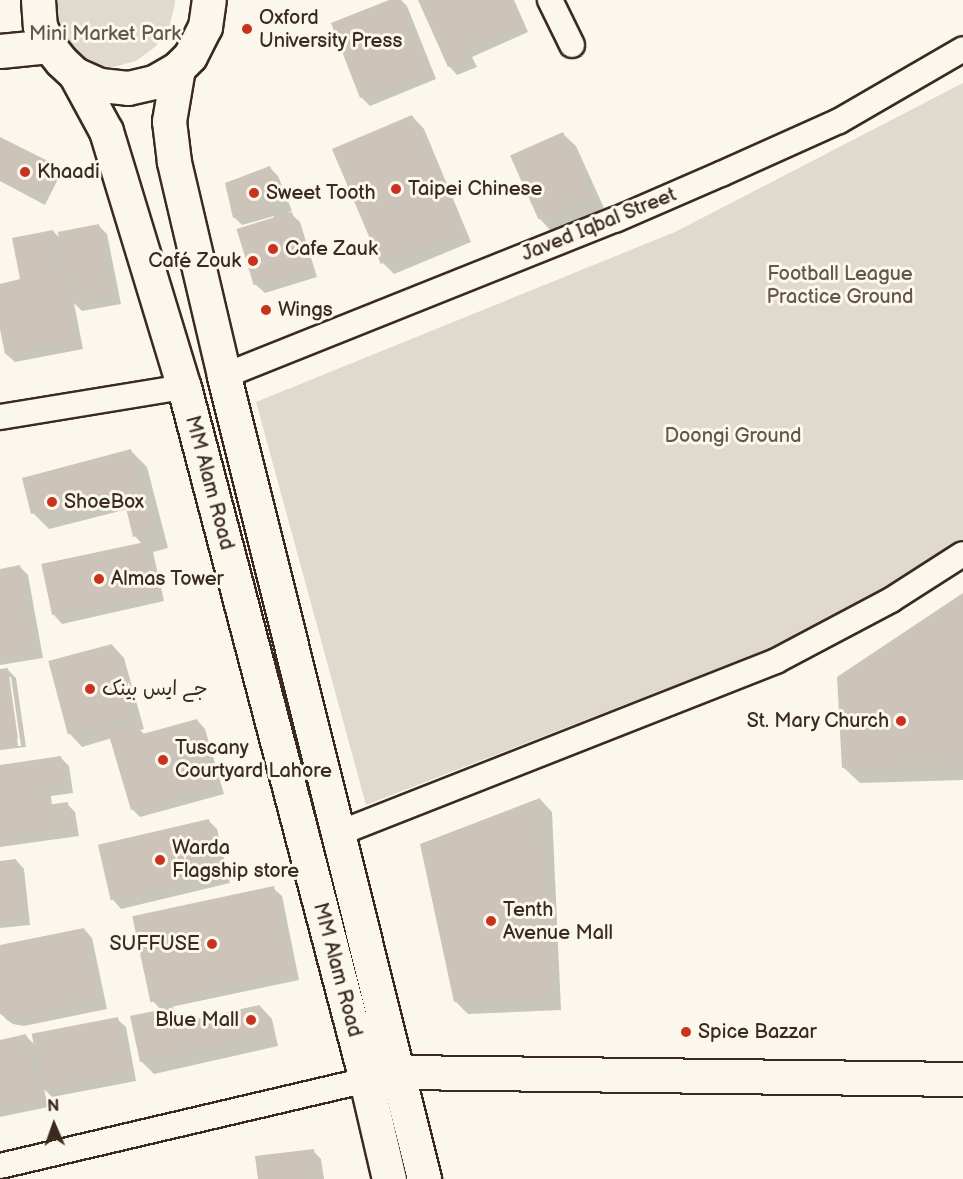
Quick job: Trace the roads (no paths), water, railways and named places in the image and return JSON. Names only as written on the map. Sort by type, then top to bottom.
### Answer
[{"type":"street","points":[[38,0],[40,26],[61,61],[75,74],[100,85],[128,88],[154,82],[178,68],[199,42],[215,3]]},
{"type":"street","points":[[550,0],[572,45]]},
{"type":"street","points":[[0,51],[50,46]]},
{"type":"street","name":"Javed Iqbal Street","points":[[224,376],[615,220],[721,174],[839,121],[963,49]]},
{"type":"street","name":"MM Alam Road","points":[[178,68],[169,121],[174,162],[224,376],[424,1179]]},
{"type":"street","name":"MM Alam Road","points":[[75,74],[106,131],[184,387],[366,1080],[389,1179]]},
{"type":"street","points":[[0,417],[184,387]]},
{"type":"street","points":[[338,834],[776,661],[891,600],[963,554]]},
{"type":"street","points":[[399,1072],[963,1079]]},
{"type":"street","points":[[0,1166],[366,1080]]},
{"type":"place","name":"Oxford University Press","points":[[247,29]]},
{"type":"place","name":"Khaadi","points":[[25,172]]},
{"type":"place","name":"Taipei Chinese","points":[[396,189]]},
{"type":"place","name":"Sweet Tooth","points":[[254,193]]},
{"type":"place","name":"Cafe Zauk","points":[[273,249]]},
{"type":"place","name":"Café Zouk","points":[[253,261]]},
{"type":"place","name":"Wings","points":[[266,310]]},
{"type":"place","name":"ShoeBox","points":[[52,502]]},
{"type":"place","name":"Almas Tower","points":[[99,579]]},
{"type":"place","name":"جے ایس بینک","points":[[90,689]]},
{"type":"place","name":"St. Mary Church","points":[[901,721]]},
{"type":"place","name":"Tuscany Courtyard Lahore","points":[[163,760]]},
{"type":"place","name":"Warda Flagship store","points":[[160,860]]},
{"type":"place","name":"Tenth Avenue Mall","points":[[491,921]]},
{"type":"place","name":"SUFFUSE","points":[[212,944]]},
{"type":"place","name":"Blue Mall","points":[[251,1020]]},
{"type":"place","name":"Spice Bazzar","points":[[686,1032]]},
{"type":"park label","name":"Mini Market Park","points":[[105,34]]},
{"type":"park label","name":"Football League Practice Ground","points":[[840,286]]},
{"type":"park label","name":"Doongi Ground","points":[[733,436]]}]
